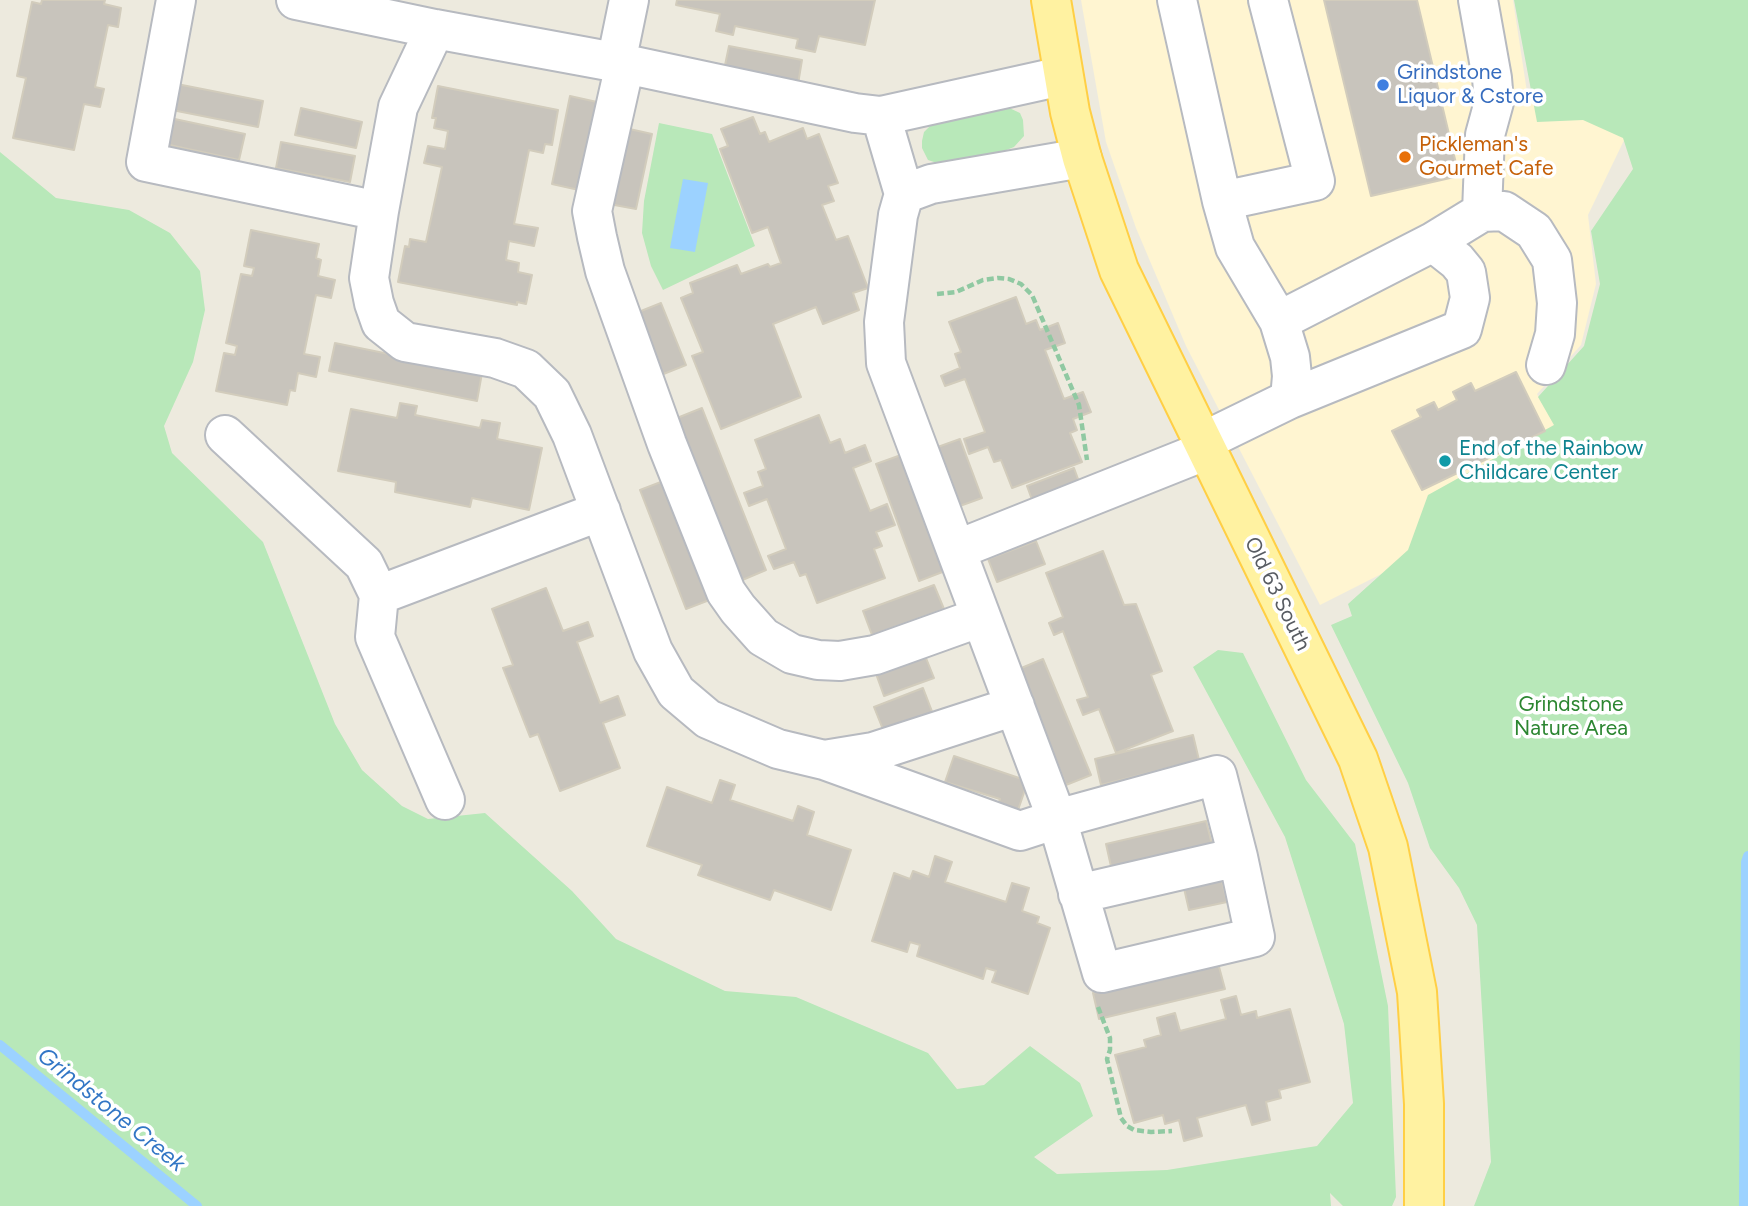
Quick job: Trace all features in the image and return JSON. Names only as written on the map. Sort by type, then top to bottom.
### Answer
[{"type":"main road","name":"Old 63 South","points":[[1051,0],[1062,76],[1082,158],[1119,270],[1358,759],[1388,847],[1417,992],[1424,1104],[1424,1206]]},
{"type":"lane","points":[[176,0],[146,162],[379,211]]},
{"type":"lane","points":[[296,0],[368,7],[435,29],[881,116],[1062,76]]},
{"type":"lane","points":[[629,0],[620,64],[592,211],[605,271],[667,444],[695,508],[726,592],[737,609],[763,636],[792,654],[818,660],[840,661],[876,655],[981,617]]},
{"type":"lane","points":[[1177,0],[1222,201],[1235,247],[1279,321],[1290,357],[1290,399]]},
{"type":"lane","points":[[1222,201],[1315,181],[1268,0]]},
{"type":"lane","points":[[1478,0],[1494,102],[1485,135],[1482,212]]},
{"type":"lane","points":[[435,29],[398,107],[369,278],[381,323],[405,342],[495,358],[526,369],[552,394],[572,435],[653,651],[677,692],[708,719],[778,749],[824,760],[1020,831],[1057,819],[1217,775],[1255,937],[1102,973],[1057,819],[886,363],[884,322],[898,215],[904,194],[881,116]]},
{"type":"lane","points":[[904,194],[931,184],[1082,158]]},
{"type":"lane","points":[[1279,321],[1433,242],[1482,212],[1504,211],[1534,231],[1552,260],[1557,303],[1555,334],[1546,365]]},
{"type":"lane","points":[[956,550],[1104,492],[1205,446],[1290,399],[1462,329],[1470,298],[1466,272],[1433,242]]},
{"type":"lane","points":[[225,435],[363,564],[379,595],[375,637],[445,800]]},
{"type":"lane","points":[[379,595],[601,511]]},
{"type":"lane","points":[[824,760],[873,752],[1015,706]]},
{"type":"lane","points":[[1079,894],[1238,857]]},
{"type":"path","points":[[937,294],[956,292],[983,280],[998,278],[1021,284],[1032,295],[1079,405],[1086,458],[1104,492]]},
{"type":"path","points":[[1102,973],[1097,985],[1097,1003],[1110,1038],[1111,1050],[1107,1059],[1121,1118],[1134,1130],[1172,1131]]},
{"type":"shaded area","points":[[1081,0],[1513,0],[1527,92],[1588,108],[1628,132],[1588,215],[1596,284],[1581,345],[1537,394],[1581,473],[1320,605],[1186,346],[1136,228],[1106,142]]},
{"type":"green space","name":"Grindstone Nature Area","points":[[1514,0],[1748,0],[1748,1206],[1474,1206],[1491,1162],[1477,925],[1459,888],[1430,848],[1408,783],[1331,625],[1352,616],[1348,604],[1408,550],[1428,495],[1554,425],[1538,397],[1584,346],[1600,284],[1591,231],[1633,169],[1623,138],[1583,120],[1537,122]]},
{"type":"green space","points":[[1005,106],[1020,113],[1023,120],[1024,136],[1014,147],[999,153],[943,165],[928,160],[922,148],[922,141],[924,132],[931,125]]},
{"type":"green space","points":[[659,123],[712,134],[755,246],[663,290],[651,266],[642,233],[644,201]]},
{"type":"green space","points":[[0,152],[56,198],[129,210],[170,233],[200,271],[205,310],[193,362],[164,426],[172,453],[263,542],[335,724],[362,770],[402,806],[428,819],[485,813],[572,891],[616,939],[725,991],[796,997],[928,1053],[957,1089],[984,1085],[1030,1046],[1080,1083],[1093,1116],[1034,1157],[1057,1174],[1167,1170],[1317,1146],[1353,1103],[1344,1024],[1285,837],[1193,667],[1218,650],[1243,653],[1306,780],[1355,844],[1388,1006],[1396,1197],[1392,1206],[1343,1206],[1330,1193],[1331,1206],[0,1206]]},
{"type":"water","points":[[683,179],[708,183],[695,252],[670,248]]},
{"type":"building","points":[[42,0],[105,0],[104,4],[121,8],[118,27],[108,25],[95,87],[104,89],[100,107],[84,104],[74,150],[13,138],[26,78],[17,76],[32,2],[41,4]]},
{"type":"building","points":[[677,0],[875,0],[865,45],[819,36],[815,52],[796,48],[798,39],[735,26],[733,35],[716,31],[720,14],[676,5]]},
{"type":"building","points":[[1324,0],[1417,0],[1459,176],[1371,196]]},
{"type":"building","points":[[729,46],[802,60],[798,84],[724,70]]},
{"type":"building","points":[[177,84],[263,101],[258,127],[172,110]]},
{"type":"building","points":[[438,86],[558,110],[552,145],[545,144],[543,153],[529,150],[514,224],[538,228],[534,246],[509,241],[506,260],[519,263],[518,272],[532,275],[526,304],[517,302],[517,305],[398,282],[405,246],[409,247],[410,239],[426,242],[442,167],[424,163],[428,146],[445,149],[448,131],[434,128],[436,118],[432,118]]},
{"type":"building","points":[[570,96],[597,102],[579,190],[552,184]]},
{"type":"building","points":[[301,108],[362,122],[356,148],[295,135]]},
{"type":"building","points":[[753,117],[760,134],[765,132],[769,142],[803,128],[807,139],[819,134],[838,183],[828,186],[834,201],[822,205],[836,240],[848,236],[868,288],[853,293],[859,310],[823,324],[816,307],[773,324],[801,397],[721,429],[692,356],[703,352],[681,298],[693,293],[690,283],[737,265],[741,274],[768,264],[770,267],[781,263],[768,227],[752,233],[720,149],[728,146],[721,129]]},
{"type":"building","points":[[170,118],[245,134],[239,160],[165,144]]},
{"type":"building","points":[[625,128],[652,134],[636,209],[609,204]]},
{"type":"building","points":[[281,142],[355,156],[350,182],[276,168]]},
{"type":"building","points":[[251,230],[319,244],[316,258],[321,260],[318,276],[335,280],[331,298],[316,295],[304,354],[320,357],[316,377],[298,373],[295,391],[290,390],[287,405],[216,391],[224,353],[235,355],[237,346],[226,343],[241,274],[252,276],[254,268],[244,266]]},
{"type":"building","points":[[1016,297],[1026,324],[1036,320],[1040,330],[1058,323],[1065,343],[1045,350],[1064,399],[1083,392],[1091,412],[1073,419],[1077,430],[1070,433],[1082,462],[1012,488],[1001,460],[994,462],[988,447],[969,454],[964,439],[985,432],[965,379],[945,386],[941,376],[960,368],[955,354],[961,352],[949,322]]},
{"type":"building","points":[[661,303],[686,365],[661,375],[636,313]]},
{"type":"building","points":[[335,343],[482,373],[477,401],[329,371]]},
{"type":"building","name":"End of the Rainbow Childcare Center","points":[[1516,372],[1545,431],[1422,490],[1392,431],[1421,417],[1417,410],[1434,402],[1438,410],[1457,400],[1453,392],[1471,383],[1475,391]]},
{"type":"building","points":[[400,403],[417,406],[415,415],[480,428],[482,420],[500,423],[497,439],[542,448],[529,510],[472,498],[470,507],[395,492],[396,482],[338,471],[351,409],[397,418]]},
{"type":"building","points":[[702,408],[766,570],[740,581],[677,418]]},
{"type":"building","points":[[819,415],[830,443],[840,439],[845,453],[865,445],[871,461],[853,468],[870,511],[887,504],[895,525],[876,532],[882,546],[874,549],[885,578],[817,603],[806,574],[800,576],[794,562],[774,569],[768,556],[786,549],[767,499],[749,506],[744,493],[763,486],[758,472],[766,469],[755,440]]},
{"type":"building","points":[[960,439],[982,498],[957,507],[935,448]]},
{"type":"building","points":[[901,455],[945,571],[919,581],[876,464]]},
{"type":"building","points":[[1074,468],[1082,490],[1035,508],[1027,486]]},
{"type":"building","points":[[666,480],[712,599],[686,609],[640,490]]},
{"type":"building","points":[[1036,541],[1045,564],[997,582],[988,559]]},
{"type":"building","points":[[1103,551],[1124,605],[1136,604],[1162,671],[1151,675],[1173,731],[1116,753],[1099,709],[1083,715],[1077,700],[1088,697],[1063,631],[1054,635],[1049,623],[1063,617],[1046,573]]},
{"type":"building","points":[[934,585],[944,609],[872,635],[863,611]]},
{"type":"building","points":[[546,588],[563,631],[588,622],[593,636],[577,642],[600,703],[618,696],[625,715],[603,723],[620,768],[560,791],[538,734],[530,737],[503,668],[513,665],[492,609]]},
{"type":"building","points":[[924,653],[934,678],[884,696],[875,671]]},
{"type":"building","points":[[1043,659],[1091,775],[1066,785],[1019,669]]},
{"type":"building","points":[[923,688],[933,714],[884,732],[874,707]]},
{"type":"building","points":[[1193,735],[1199,760],[1101,785],[1095,759]]},
{"type":"building","points":[[954,756],[1028,781],[1017,813],[997,807],[1000,799],[945,782]]},
{"type":"building","points":[[720,780],[735,785],[730,800],[793,821],[798,806],[814,812],[807,835],[851,850],[831,910],[774,890],[770,900],[698,875],[702,865],[647,846],[667,787],[712,803]]},
{"type":"building","points":[[1206,821],[1213,848],[1112,871],[1106,844]]},
{"type":"building","points":[[935,856],[952,862],[945,882],[1006,902],[1012,883],[1029,888],[1022,911],[1039,917],[1037,923],[1050,928],[1028,994],[992,982],[996,971],[986,968],[983,979],[917,956],[920,945],[910,942],[907,952],[872,941],[894,873],[910,879],[913,871],[929,877]]},
{"type":"building","points":[[1221,877],[1227,902],[1189,910],[1183,884]]},
{"type":"building","points":[[1218,963],[1225,989],[1099,1019],[1093,993]]},
{"type":"building","points":[[1236,996],[1241,1015],[1256,1011],[1257,1018],[1290,1009],[1310,1082],[1279,1090],[1281,1098],[1266,1102],[1270,1120],[1252,1125],[1246,1105],[1197,1118],[1202,1136],[1184,1141],[1179,1120],[1165,1124],[1163,1115],[1134,1123],[1115,1055],[1146,1047],[1144,1040],[1161,1035],[1157,1018],[1175,1013],[1180,1031],[1226,1019],[1221,1000]]},
{"type":"waterway","points":[[1744,1206],[1748,856]]},
{"type":"waterway","name":"Grindstone Creek","points":[[0,1045],[197,1206]]},
{"type":"place","name":"Grindstone Liquor & Cstore","points":[[1383,85]]},
{"type":"place","name":"Pickleman's Gourmet Cafe","points":[[1405,157]]},
{"type":"place","name":"End of the Rainbow Childcare Center","points":[[1445,461]]}]
